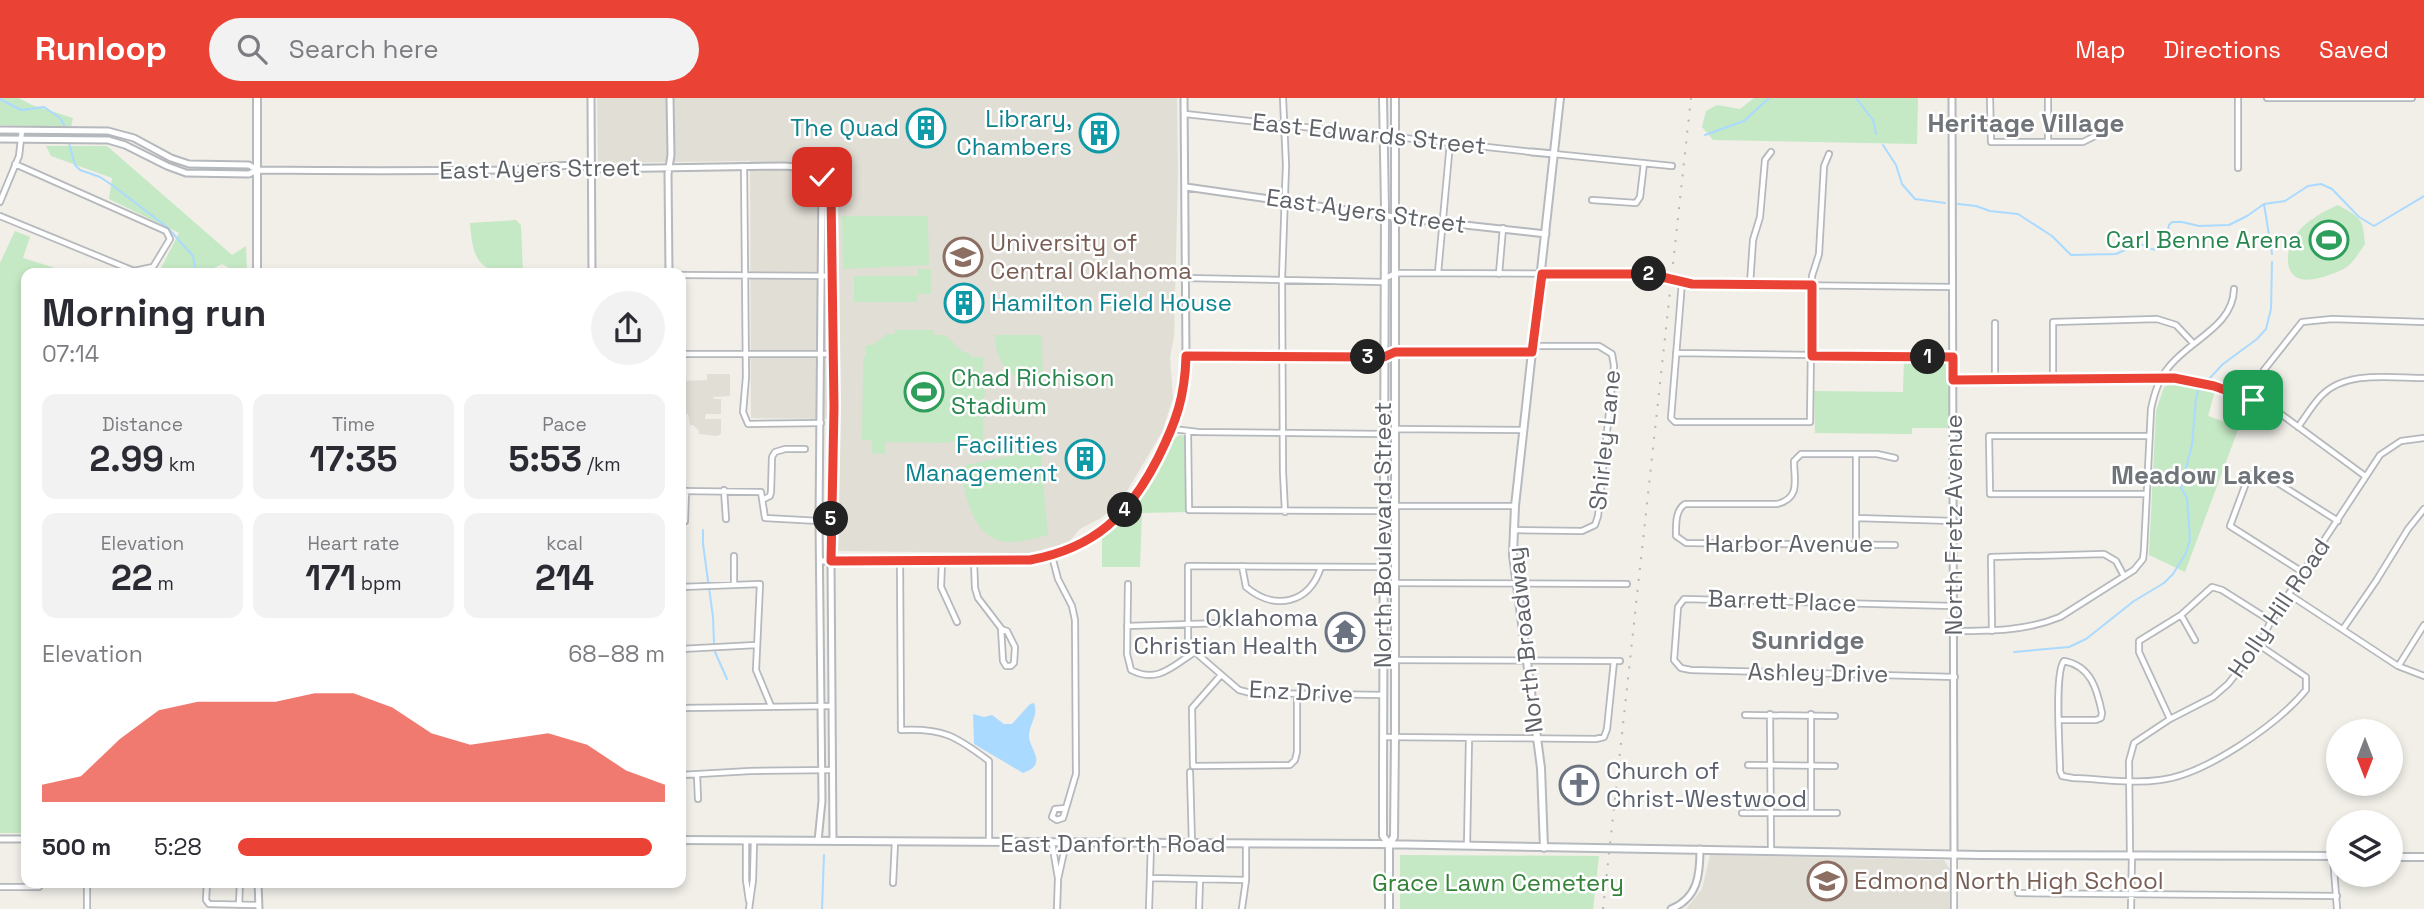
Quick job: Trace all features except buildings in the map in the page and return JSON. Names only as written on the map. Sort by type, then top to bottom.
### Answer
[{"type":"main road","points":[[257,98],[257,268]]},
{"type":"main road","name":"North Boulevard Street","points":[[1383,98],[1383,836],[1389,844]]},
{"type":"main road","name":"North Boulevard Street","points":[[1389,909],[1389,844],[1394,837],[1395,737],[1395,98]]},
{"type":"main road","name":"North Broadway","points":[[1544,848],[1543,800],[1516,583],[1513,530],[1560,98]]},
{"type":"main road","points":[[1383,567],[1394,559]]},
{"type":"main road","points":[[1383,695],[1395,687]]},
{"type":"main road","name":"East Danforth Road","points":[[686,840],[1389,844],[1954,854],[2326,856]]},
{"type":"main road","points":[[2403,857],[2424,857]]},
{"type":"street","points":[[591,98],[592,268]]},
{"type":"street","points":[[669,268],[670,98]]},
{"type":"street","points":[[820,561],[1030,560],[1052,556],[1093,538],[1127,508],[1145,483],[1173,429],[1184,392],[1184,98]]},
{"type":"street","points":[[1283,98],[1286,165],[1282,279],[1285,512]]},
{"type":"street","name":"North Fretz Avenue","points":[[1952,98],[1954,909]]},
{"type":"street","points":[[1990,98],[1991,142],[2085,142],[2095,136]]},
{"type":"street","points":[[2048,98],[2048,142]]},
{"type":"street","points":[[2238,98],[2238,168]]},
{"type":"street","points":[[2267,98],[2412,98]]},
{"type":"street","name":"East Edwards Street","points":[[1185,114],[1554,154]]},
{"type":"street","points":[[0,130],[118,132],[181,162],[197,165],[249,165],[257,170]]},
{"type":"street","points":[[0,202],[16,164],[22,130]]},
{"type":"street","points":[[0,139],[108,140],[191,174],[249,174],[257,170]]},
{"type":"street","points":[[1438,273],[1450,143]]},
{"type":"street","points":[[1750,284],[1753,240],[1760,218],[1765,160],[1771,152]]},
{"type":"street","points":[[1554,154],[1672,166]]},
{"type":"street","points":[[1682,282],[1671,418],[1675,422],[1810,422],[1812,285],[1819,254],[1824,166],[1829,154]]},
{"type":"street","points":[[1592,200],[1636,203],[1640,197],[1644,163]]},
{"type":"street","points":[[16,164],[166,231],[170,239],[158,262],[149,268]]},
{"type":"street","name":"East Ayers Street","points":[[257,170],[528,169],[585,165],[668,168],[797,166],[822,177]]},
{"type":"street","points":[[744,166],[746,354],[743,412],[748,424],[821,423]]},
{"type":"street","points":[[822,177],[831,194],[833,276],[832,841]]},
{"type":"street","points":[[818,841],[821,770],[819,521],[822,177]]},
{"type":"street","name":"East Ayers Street","points":[[1186,187],[1395,217],[1546,233]]},
{"type":"street","points":[[0,216],[127,268]]},
{"type":"street","points":[[1499,274],[1503,228]]},
{"type":"street","points":[[1185,278],[1384,282],[1396,273],[1649,274],[1682,282],[1953,287]]},
{"type":"street","points":[[686,275],[833,276]]},
{"type":"street","points":[[1954,631],[1992,631],[2053,620],[2134,570],[2143,559],[2151,409],[2161,378],[2177,357],[2224,318],[2234,300],[2234,289]]},
{"type":"street","points":[[2053,379],[2053,322],[2157,319],[2176,325],[2193,343]]},
{"type":"street","points":[[2253,400],[2264,370],[2302,322],[2424,322]]},
{"type":"street","points":[[1995,323],[1995,380]]},
{"type":"street","name":"Shirley Lane","points":[[1513,530],[1591,528],[1597,520],[1601,488],[1614,366],[1612,354],[1599,346],[1533,349]]},
{"type":"street","points":[[1186,356],[1384,357],[1395,352],[1533,349]]},
{"type":"street","points":[[1676,353],[1953,357]]},
{"type":"street","points":[[686,354],[833,354]]},
{"type":"street","points":[[1953,380],[2161,378],[2214,386],[2273,409],[2366,477]]},
{"type":"street","points":[[2298,426],[2321,396],[2342,382],[2378,378],[2424,379]]},
{"type":"street","points":[[1173,429],[1188,432],[1383,434],[1395,429],[1524,430]]},
{"type":"street","points":[[1188,432],[1189,510],[1382,511],[1395,506],[1516,506]]},
{"type":"street","points":[[2146,494],[1990,494],[1989,436],[2149,436]]},
{"type":"street","name":"Holly Hill Road","points":[[2131,909],[2129,761],[2134,743],[2170,719],[2213,697],[2241,671],[2380,455],[2401,441],[2424,438]]},
{"type":"street","points":[[764,499],[770,496],[771,492],[772,457],[775,452],[805,449]]},
{"type":"street","name":"Harbor Avenue","points":[[1895,458],[1877,454],[1801,454],[1794,461],[1794,489],[1787,502],[1685,504],[1678,513],[1676,530],[1676,536],[1686,543],[1895,545]]},
{"type":"street","points":[[1856,455],[1856,544]]},
{"type":"street","points":[[2304,573],[2230,526],[2249,475],[2253,472],[2267,477],[2338,521]]},
{"type":"street","points":[[686,491],[761,492],[764,499],[763,514],[769,519],[819,521]]},
{"type":"street","points":[[724,491],[726,519]]},
{"type":"street","points":[[2343,629],[2424,509]]},
{"type":"street","points":[[1856,518],[1954,521]]},
{"type":"street","points":[[1992,631],[1991,557],[2105,554],[2116,561],[2124,576]]},
{"type":"street","points":[[734,556],[734,585]]},
{"type":"street","points":[[1052,556],[1058,579],[1072,606],[1075,620],[1076,774],[1066,808]]},
{"type":"street","points":[[900,561],[901,730],[936,730],[959,739],[989,761],[989,843]]},
{"type":"street","points":[[942,561],[941,587],[957,622]]},
{"type":"street","points":[[974,561],[978,598],[1001,629],[1003,661],[1006,666],[1011,666],[1014,663],[1014,642],[1007,631],[1001,629]]},
{"type":"street","points":[[1128,584],[1127,626],[1131,670],[1145,677],[1154,677],[1195,652],[1188,643],[1188,566],[1383,567]]},
{"type":"street","points":[[1242,566],[1245,587],[1265,600],[1290,600],[1303,594],[1313,586],[1321,567]]},
{"type":"street","points":[[1383,583],[1627,584]]},
{"type":"street","points":[[686,587],[760,584],[756,670],[771,706]]},
{"type":"street","points":[[2170,719],[2138,646],[2145,636],[2181,615],[2207,591],[2217,587],[2271,621]]},
{"type":"street","points":[[2290,595],[2398,666],[2424,676]]},
{"type":"street","name":"Barrett Place","points":[[1681,668],[1674,660],[1678,607],[1684,599],[1954,606]]},
{"type":"street","points":[[2181,615],[2195,640]]},
{"type":"street","points":[[1127,626],[1223,623]]},
{"type":"street","points":[[2398,666],[2424,625]]},
{"type":"street","points":[[686,649],[756,645]]},
{"type":"street","points":[[2059,720],[2096,720],[2101,718],[2102,713],[2091,676],[2087,671],[2063,661],[2059,671],[2059,720],[2060,771],[2062,776],[2157,781],[2185,774],[2227,753],[2263,729],[2306,690],[2306,677],[2259,645]]},
{"type":"street","name":"Enz Drive","points":[[1195,652],[1239,690],[1251,693],[1383,695]]},
{"type":"street","points":[[1383,660],[1617,661],[1604,737],[1383,737]]},
{"type":"street","name":"Ashley Drive","points":[[1681,668],[1955,677]]},
{"type":"street","points":[[1192,844],[1192,709],[1222,676]]},
{"type":"street","points":[[1192,769],[1290,765],[1295,761],[1297,752],[1297,694]]},
{"type":"street","points":[[686,708],[832,706]]},
{"type":"street","points":[[1770,714],[1771,850]]},
{"type":"street","points":[[1811,714],[1811,813]]},
{"type":"street","points":[[1745,715],[1835,716]]},
{"type":"street","points":[[1467,846],[1469,738]]},
{"type":"street","points":[[1748,765],[1835,766]]},
{"type":"street","points":[[686,775],[832,770]]},
{"type":"street","points":[[697,775],[698,799]]},
{"type":"street","points":[[1742,813],[1837,813]]},
{"type":"street","points":[[0,839],[21,839]]},
{"type":"street","points":[[749,907],[753,880],[750,840]]},
{"type":"street","points":[[893,883],[895,842]]},
{"type":"street","points":[[1052,843],[1058,879]]},
{"type":"street","points":[[1057,909],[1058,879],[1066,843]]},
{"type":"street","points":[[1149,909],[1151,844]]},
{"type":"street","points":[[1242,908],[1247,880],[1246,844]]},
{"type":"street","points":[[1671,909],[1683,903],[1694,890],[1700,871],[1700,849]]},
{"type":"street","points":[[1151,878],[1247,880]]},
{"type":"street","points":[[1199,909],[1200,879]]},
{"type":"street","points":[[0,887],[21,887]]},
{"type":"street","points":[[2337,887],[2337,909]]},
{"type":"street","points":[[87,888],[87,909]]},
{"type":"street","points":[[206,888],[206,900],[209,904],[258,907],[258,888]]},
{"type":"street","points":[[239,905],[240,888]]},
{"type":"street","points":[[2018,893],[2337,896]]},
{"type":"shaded area","name":"University of Central Oklahoma","points":[[597,98],[1177,98],[1174,337],[1170,357],[1173,398],[1162,432],[1127,491],[1113,508],[1080,529],[1068,543],[1029,553],[836,551],[837,419],[751,418],[750,161],[598,163]]},
{"type":"shaded area","points":[[707,374],[730,374],[730,396],[713,397],[721,399],[721,414],[706,414],[705,417],[721,419],[721,434],[717,436],[699,434],[693,425],[690,425],[686,414],[686,381],[707,380]]},
{"type":"shaded area","name":"Edmond North High School","points":[[1710,855],[1944,860],[1950,869],[1950,909],[1686,909],[1702,889]]},
{"type":"green space","points":[[0,98],[19,98],[73,118],[71,127],[0,125]]},
{"type":"green space","points":[[1754,98],[1918,98],[1917,144],[1713,140],[1702,127],[1706,111],[1717,105],[1740,109]]},
{"type":"green space","points":[[46,146],[107,146],[232,255],[246,246],[247,268],[229,268],[222,264],[214,268],[161,268],[179,233],[109,199],[112,178],[51,156]]},
{"type":"green space","name":"Carl Benne Arena","points":[[2338,205],[2359,219],[2365,244],[2351,264],[2337,272],[2308,280],[2296,277],[2288,264],[2289,248],[2293,240],[2305,225]]},
{"type":"green space","points":[[842,216],[928,216],[929,265],[843,269]]},
{"type":"green space","points":[[516,220],[521,225],[523,268],[489,268],[482,264],[474,249],[470,223]]},
{"type":"green space","points":[[15,231],[30,237],[23,258],[55,268],[21,268],[21,833],[0,833],[0,263]]},
{"type":"green space","points":[[918,269],[931,269],[931,294],[918,294],[917,302],[854,302],[854,276],[918,276]]},
{"type":"green space","name":"Chad Richison Stadium","points":[[895,330],[934,330],[934,335],[945,335],[963,352],[970,353],[970,357],[983,357],[983,389],[986,390],[986,396],[983,441],[886,442],[885,454],[872,453],[872,440],[862,440],[863,357],[866,357],[866,345],[873,345],[887,334],[895,334]]},
{"type":"green space","points":[[995,335],[1042,337],[1043,383],[1023,380],[1008,370],[998,355]]},
{"type":"green space","points":[[1904,359],[1948,362],[1950,428],[1912,428],[1912,434],[1815,433],[1814,391],[1903,392]]},
{"type":"green space","points":[[2170,384],[2215,391],[2208,416],[2239,427],[2185,572],[2149,555],[2156,411],[2164,387]]},
{"type":"green space","points":[[1180,435],[1187,441],[1187,512],[1142,513],[1140,567],[1102,567],[1102,538],[1136,504],[1175,438]]},
{"type":"green space","points":[[1034,451],[1041,456],[1048,535],[1015,542],[998,540],[988,535],[973,516],[965,493],[962,470],[966,465]]},
{"type":"green space","name":"Grace Lawn Cemetery","points":[[1400,855],[1599,856],[1593,909],[1400,909]]},
{"type":"water","points":[[1034,703],[1035,712],[1029,736],[1036,761],[1031,769],[1023,773],[974,744],[973,714],[984,717],[992,715],[1004,724],[1012,724]]},
{"type":"waterway","points":[[1705,135],[1744,121],[1769,98]]},
{"type":"waterway","points":[[1856,98],[1873,120],[1876,134]]},
{"type":"waterway","points":[[0,99],[21,110],[44,107],[60,118],[64,125]]},
{"type":"waterway","points":[[69,143],[75,165],[80,170],[100,177],[167,227],[193,256],[195,268]]},
{"type":"waterway","points":[[1883,145],[1896,165],[1902,184],[1915,199],[1945,203]]},
{"type":"waterway","points":[[1958,204],[2018,214],[2052,236],[2071,255],[2116,254],[2139,244],[2154,250],[2165,243],[2172,222],[2199,226],[2229,225],[2264,204],[2285,201],[2308,186],[2321,184],[2332,189],[2359,217],[2374,226],[2424,196]]},
{"type":"waterway","points":[[2264,204],[2272,254]]},
{"type":"waterway","points":[[2208,380],[2223,364],[2266,329],[2271,309],[2272,262]]},
{"type":"waterway","points":[[2014,652],[2069,647],[2086,639],[2173,574],[2186,553],[2190,540],[2187,498],[2181,488],[2192,445],[2199,389]]},
{"type":"waterway","points":[[703,530],[714,643]]},
{"type":"waterway","points":[[715,652],[727,679]]},
{"type":"waterway","points":[[822,909],[824,855]]},
{"type":"railway","points":[[1603,909],[1691,98]]},
{"type":"place","name":"The Quad","points":[[926,128]]},
{"type":"place","name":"Library, Chambers","points":[[1099,133]]},
{"type":"place","name":"Carl Benne Arena","points":[[2329,240]]},
{"type":"place","name":"University of Central Oklahoma","points":[[963,257]]},
{"type":"place","name":"Hamilton Field House","points":[[964,303]]},
{"type":"place","name":"Chad Richison Stadium","points":[[924,392]]},
{"type":"place","name":"Facilities Management","points":[[1085,459]]},
{"type":"place","name":"Oklahoma Christian Health","points":[[1345,632]]},
{"type":"place","name":"Church of Christ-Westwood","points":[[1579,785]]},
{"type":"place","name":"Edmond North High School","points":[[1827,881]]},
{"type":"district","name":"Heritage Village","points":[[2026,123]]},
{"type":"district","name":"Meadow Lakes","points":[[2203,475]]},
{"type":"district","name":"Sunridge","points":[[1808,640]]},
{"type":"route","points":[[822,177],[831,194],[834,315],[831,561],[1030,560],[1052,556],[1076,547],[1109,526],[1127,508],[1145,483],[1179,412],[1186,377],[1186,356],[1384,357],[1395,352],[1532,352],[1542,274],[1649,274],[1692,284],[1812,285],[1812,356],[1953,357],[1953,380],[2174,378],[2232,391],[2253,400]]}]
